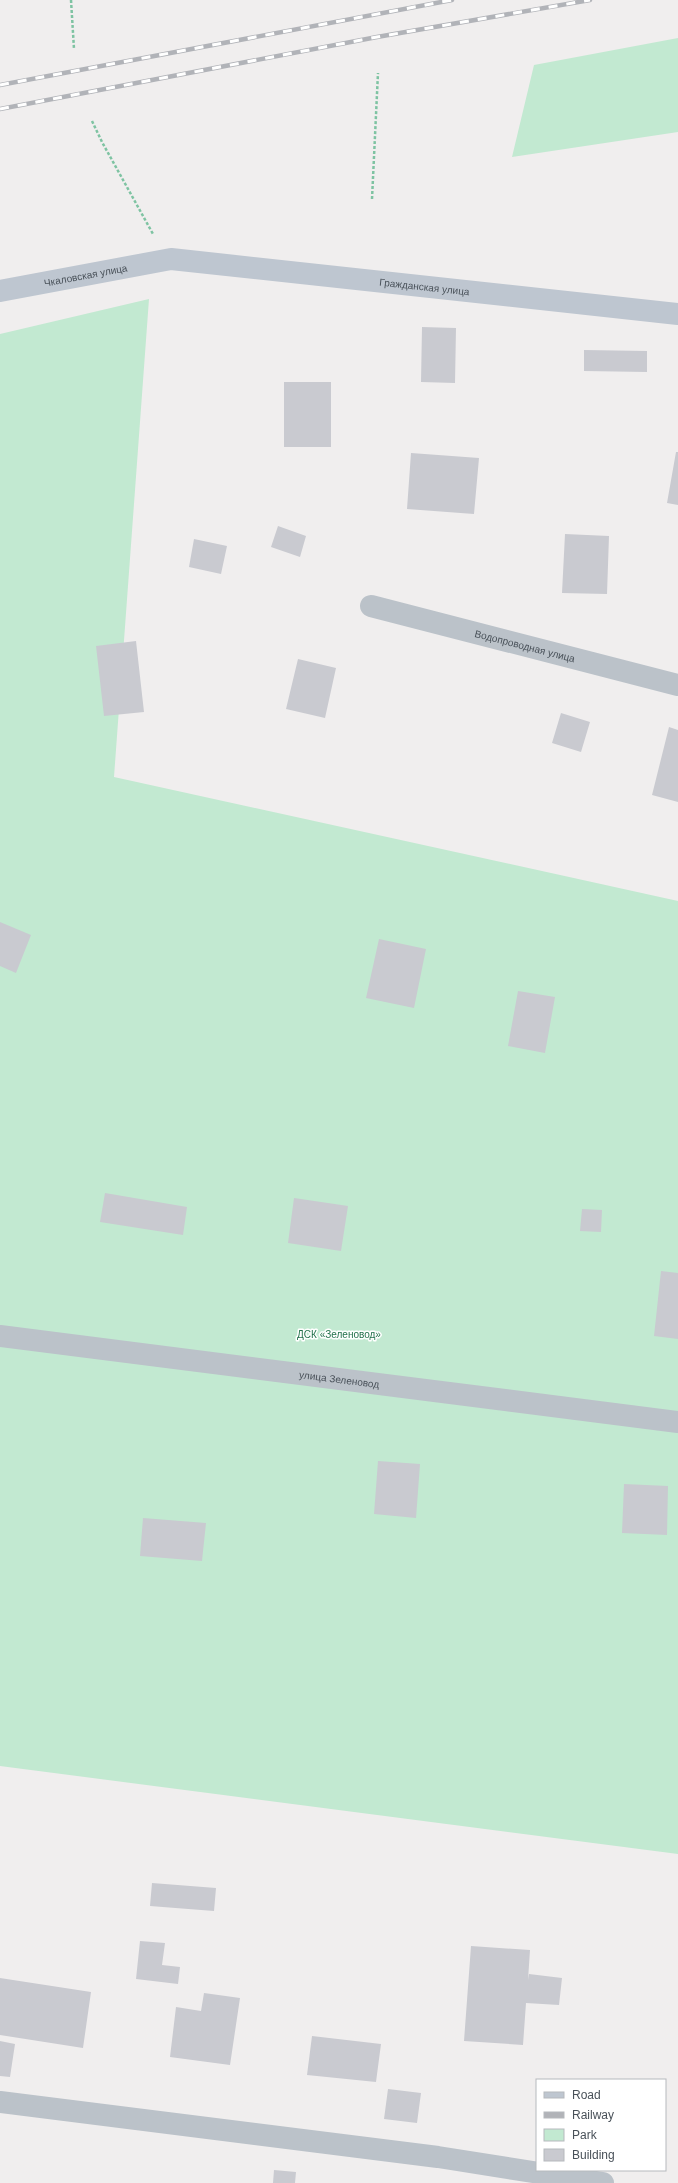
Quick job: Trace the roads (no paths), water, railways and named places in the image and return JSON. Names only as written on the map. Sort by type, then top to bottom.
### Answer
[{"type":"street","name":"Чкаловская улица","points":[[0,291],[171,259]]},
{"type":"street","name":"Гражданская улица","points":[[171,259],[678,314]]},
{"type":"street","name":"Водопроводная улица","points":[[371,606],[678,685]]},
{"type":"street","name":"улица Зеленовод","points":[[0,1336],[678,1422]]},
{"type":"street","points":[[0,2102],[438,2157],[603,2183]]},
{"type":"railway","points":[[0,85],[452,0]]},
{"type":"railway","points":[[0,109],[377,37],[590,0]]},
{"type":"park label","name":"ДСК «Зеленовод»","points":[[339,1334]]}]
